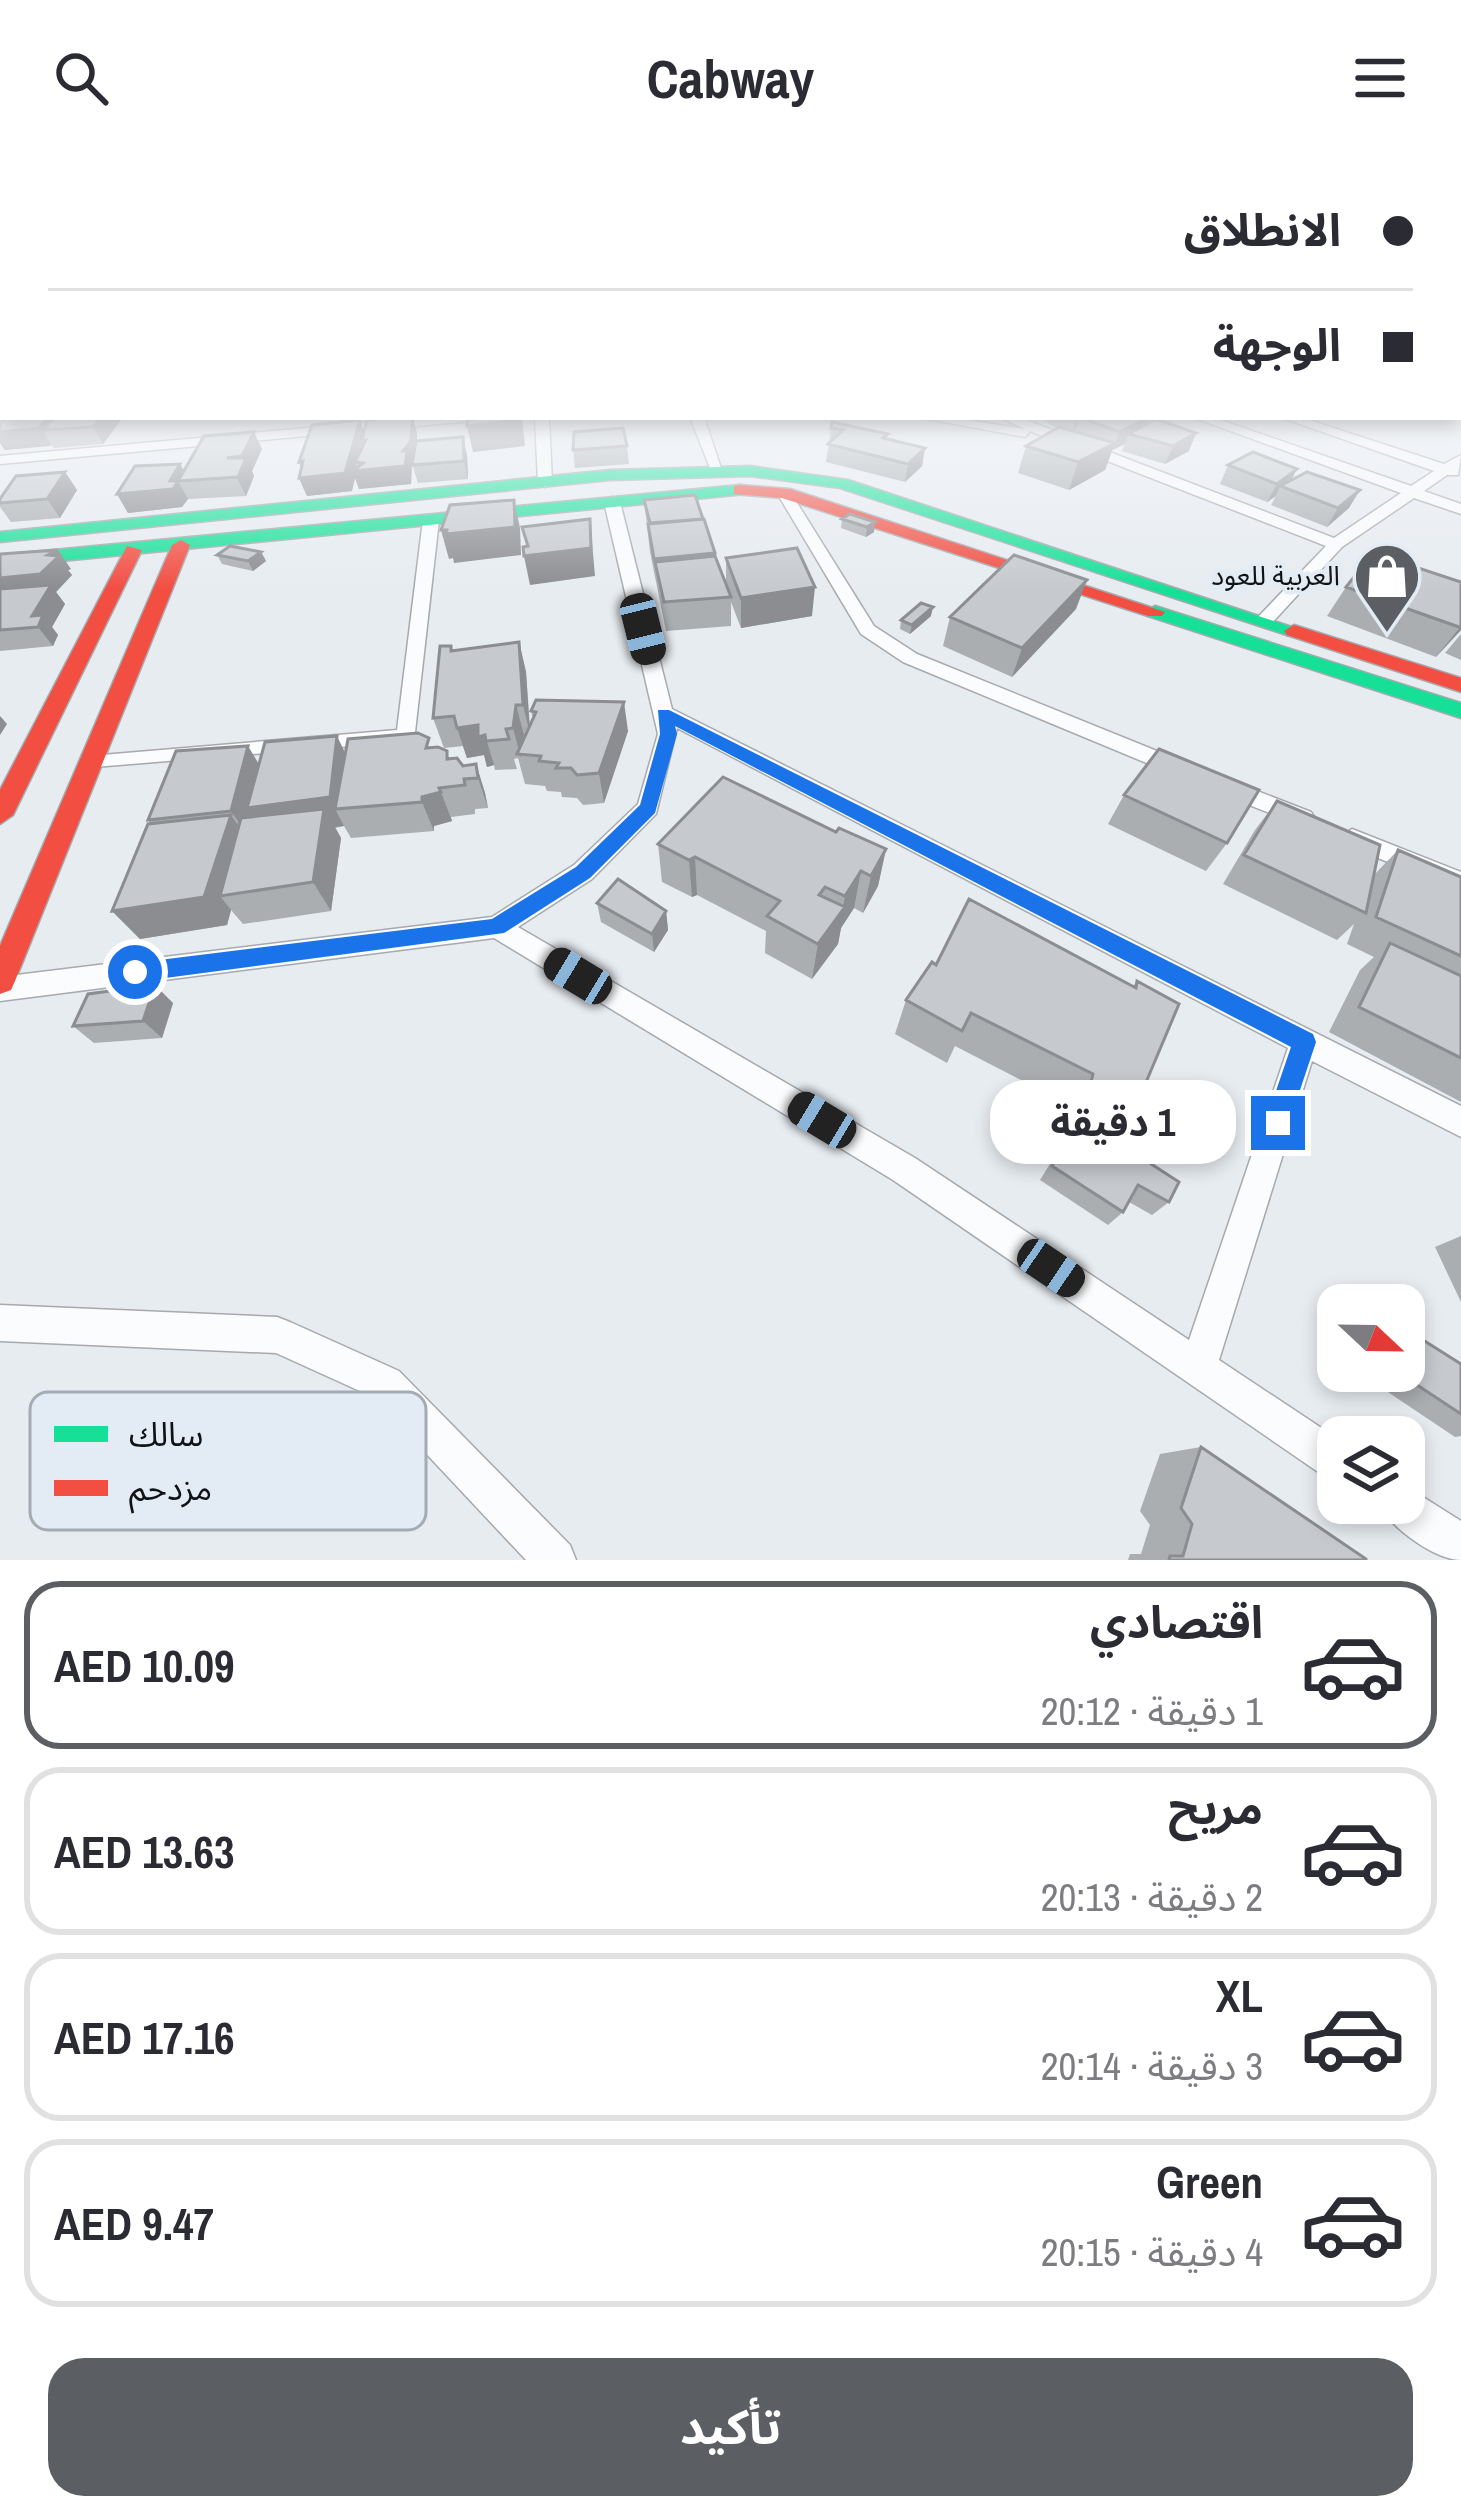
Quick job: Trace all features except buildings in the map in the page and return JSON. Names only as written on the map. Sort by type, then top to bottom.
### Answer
[{"type":"street","points":[[544,459],[545,483]]},
{"type":"street","points":[[713,459],[717,468]]},
{"type":"street","points":[[1109,459],[1336,544]]},
{"type":"street","points":[[1317,459],[1461,509]]},
{"type":"street","points":[[1425,459],[1456,468]]},
{"type":"street","points":[[0,537],[717,468],[783,470],[842,483],[1461,685]]},
{"type":"street","points":[[1264,621],[1336,544],[1456,468]]},
{"type":"street","points":[[0,560],[733,490],[784,493],[833,505],[1461,712]]},
{"type":"street","points":[[784,493],[867,630],[910,658],[1461,882]]},
{"type":"street","points":[[182,545],[0,985],[496,927],[583,872],[648,808],[668,734],[611,502]]},
{"type":"street","points":[[90,763],[407,736],[431,520]]},
{"type":"street","points":[[0,815],[133,550]]},
{"type":"street","points":[[664,713],[1461,1122]]},
{"type":"street","points":[[496,927],[904,1169],[1317,1448]]},
{"type":"street","points":[[1198,1368],[1304,1042]]},
{"type":"street","points":[[0,1323],[277,1336],[386,1384],[394,1392]]},
{"type":"street","points":[[426,1426],[555,1560]]},
{"type":"street","points":[[1425,1521],[1461,1545]]},
{"type":"traffic: fast","points":[[0,537],[610,475],[750,471],[842,483],[1294,631]]},
{"type":"traffic: fast","points":[[0,561],[740,490]]},
{"type":"traffic: fast","points":[[1155,612],[1461,711]]},
{"type":"traffic: jam","points":[[740,490],[784,493],[1155,612]]},
{"type":"traffic: jam","points":[[0,981],[181,545]]},
{"type":"traffic: jam","points":[[0,815],[133,550]]},
{"type":"traffic: jam","points":[[1294,631],[1461,685]]},
{"type":"place","name":"العربية للعود","points":[[1387,635]]},
{"type":"route","points":[[135,972],[496,927],[583,872],[648,808],[668,734],[664,713],[1304,1042],[1278,1123]]}]
